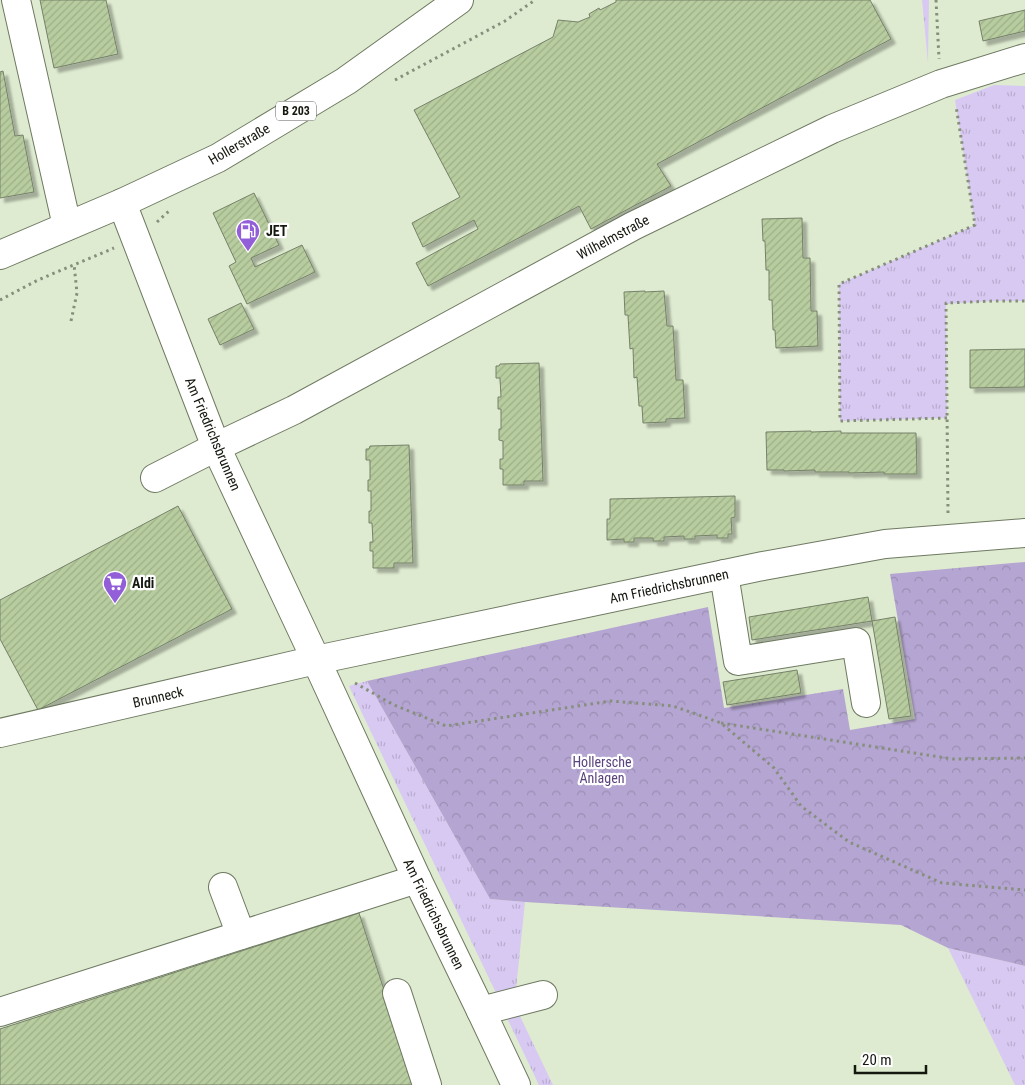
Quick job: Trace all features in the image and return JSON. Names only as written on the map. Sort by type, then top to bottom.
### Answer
[{"type":"street","points":[[16,0],[67,226]]},
{"type":"street","name":"Hollerstraße","points":[[0,255],[122,203],[218,158],[346,81],[459,0]]},
{"type":"street","name":"Wilhelmstraße","points":[[155,478],[294,410],[633,226],[832,129],[946,82],[1025,58]]},
{"type":"street","name":"Am Friedrichsbrunnen","points":[[122,203],[216,447],[417,879],[516,1085]]},
{"type":"street","name":"Am Friedrichsbrunnen","points":[[316,660],[724,574],[885,544],[1025,533]]},
{"type":"street","points":[[724,574],[738,661],[856,642],[866,703]]},
{"type":"street","name":"Brunneck","points":[[0,733],[316,660]]},
{"type":"street","points":[[0,1012],[417,879]]},
{"type":"street","points":[[223,887],[241,935]]},
{"type":"street","points":[[397,993],[427,1085]]},
{"type":"street","points":[[481,1011],[543,995]]},
{"type":"path","points":[[936,0],[946,82],[975,225],[839,284],[840,421],[947,418]]},
{"type":"path","points":[[0,300],[38,280],[136,239]]},
{"type":"path","points":[[71,321],[77,293],[74,264]]},
{"type":"path","points":[[949,539],[946,304],[992,301],[1025,302]]},
{"type":"path","points":[[351,680],[394,704],[446,726],[611,701],[673,706],[721,723],[953,759],[1025,758]]},
{"type":"path","points":[[721,723],[774,768],[801,806],[849,842],[942,883],[1025,890]]},
{"type":"green space","points":[[922,0],[929,0],[928,63]]},
{"type":"green space","points":[[994,85],[1025,86],[1025,301],[946,304],[947,418],[840,421],[839,284],[975,225],[955,100]]},
{"type":"green space","name":"Hollersche Anlagen","points":[[1025,562],[1025,966],[948,948],[901,925],[490,899],[367,681],[708,607],[724,708],[843,689],[850,730],[915,719],[890,574]]},
{"type":"green space","points":[[367,681],[490,899],[525,902],[516,989],[497,995],[349,686]]},
{"type":"green space","points":[[948,948],[1025,966],[1025,1085],[1015,1085]]},
{"type":"green space","points":[[518,1012],[553,1085],[539,1085],[506,1016]]},
{"type":"building","points":[[40,0],[106,0],[118,54],[54,68]]},
{"type":"building","points":[[616,0],[870,0],[891,39],[657,164],[671,186],[591,229],[579,206],[428,286],[416,263],[478,229],[474,220],[423,247],[412,223],[460,197],[414,110],[553,37],[558,20],[578,22],[590,17],[589,14],[599,8],[600,10],[616,2]]},
{"type":"building","points":[[1025,10],[1025,31],[983,41],[979,21]]},
{"type":"building","points":[[3,71],[15,136],[23,135],[34,192],[0,198],[0,72]]},
{"type":"building","name":"JET","points":[[254,193],[279,245],[251,258],[255,267],[302,245],[315,272],[247,304],[229,266],[236,262],[213,213]]},
{"type":"building","points":[[802,218],[803,258],[810,258],[811,311],[817,311],[818,346],[776,348],[772,300],[769,300],[769,270],[766,270],[762,219]]},
{"type":"building","points":[[664,291],[667,326],[673,326],[676,380],[683,380],[685,418],[666,419],[666,422],[643,423],[642,406],[639,406],[637,377],[634,378],[633,348],[630,349],[628,315],[625,315],[624,292]]},
{"type":"building","points":[[241,303],[254,329],[220,345],[208,319]]},
{"type":"building","points":[[1025,349],[1025,387],[970,388],[970,350]]},
{"type":"building","points":[[539,363],[543,481],[524,481],[524,485],[503,485],[503,469],[500,469],[500,459],[503,459],[503,441],[499,440],[501,409],[498,409],[498,397],[501,397],[500,378],[496,378],[496,366],[500,364]]},
{"type":"building","points":[[766,432],[916,433],[917,474],[767,470]]},
{"type":"building","points":[[409,445],[413,563],[394,563],[394,568],[373,568],[373,551],[370,551],[370,542],[373,542],[372,523],[369,523],[371,491],[368,491],[370,460],[366,460],[366,449],[369,449],[370,446]]},
{"type":"building","points":[[735,496],[735,517],[731,518],[732,534],[728,534],[728,538],[717,538],[717,535],[695,536],[695,539],[684,539],[684,536],[664,537],[664,541],[653,541],[653,538],[634,538],[634,542],[624,542],[624,539],[607,540],[607,519],[610,519],[610,499]]},
{"type":"building","name":"Aldi","points":[[178,506],[232,609],[38,710],[0,639],[0,600]]},
{"type":"building","points":[[868,597],[872,621],[752,640],[749,617]]},
{"type":"building","points":[[895,617],[911,716],[889,719],[872,621]]},
{"type":"building","points":[[797,670],[801,693],[727,705],[723,682]]},
{"type":"building","points":[[359,913],[415,1085],[0,1085],[0,1029]]},
{"type":"place","name":"JET","points":[[248,252]]},
{"type":"place","name":"Aldi","points":[[115,604]]}]
